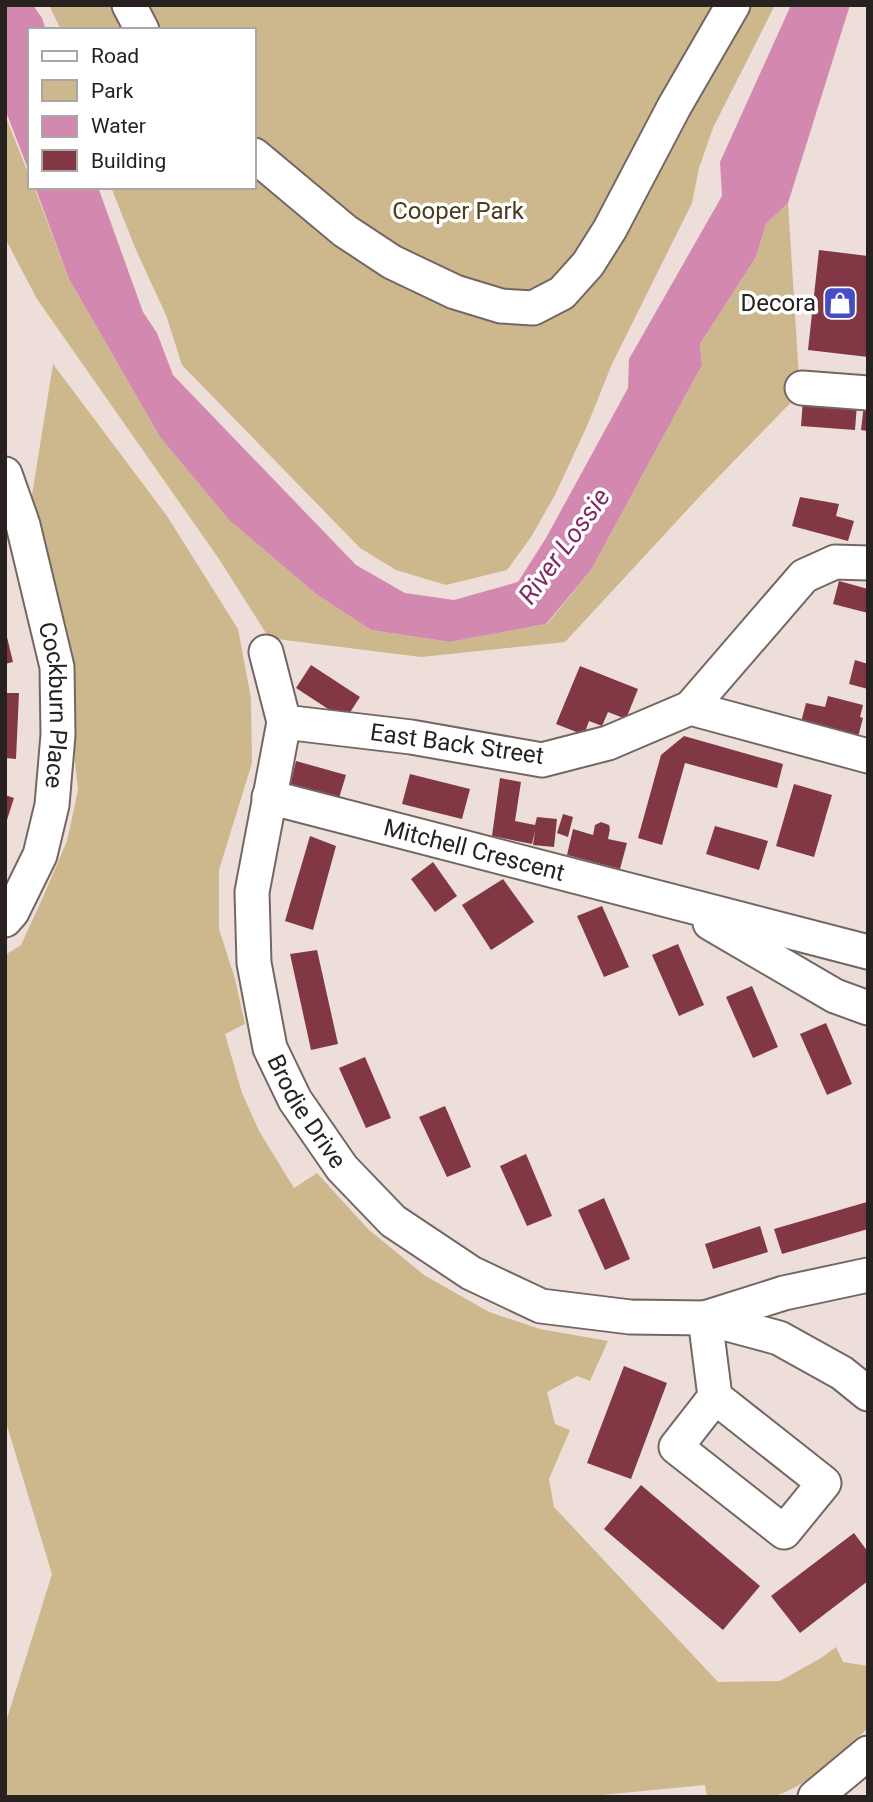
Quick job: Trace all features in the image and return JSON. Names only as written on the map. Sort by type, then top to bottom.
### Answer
[{"type":"street","points":[[130,5],[141,28]]},
{"type":"street","points":[[256,157],[345,231],[392,262],[455,292],[501,306],[533,308],[562,293],[588,264],[733,5]]},
{"type":"street","points":[[802,388],[868,393]]},
{"type":"street","name":"Cockburn Place","points":[[5,474],[14,527],[57,667],[58,735],[52,805],[40,855],[12,912],[5,920]]},
{"type":"street","points":[[868,563],[835,562],[804,576],[690,708],[868,756]]},
{"type":"street","name":"Brodie Drive","points":[[266,652],[284,722],[251,892],[254,963],[270,1048],[295,1100],[342,1168],[393,1221],[471,1273],[541,1306],[629,1317],[705,1318],[779,1338],[842,1373],[868,1394]]},
{"type":"street","name":"East Back Street","points":[[284,722],[411,737],[542,760],[608,743],[690,708]]},
{"type":"street","name":"Mitchell Crescent","points":[[269,797],[868,952]]},
{"type":"street","name":"Mitchell Crescent","points":[[678,903],[835,996],[868,1008]]},
{"type":"street","name":"Brodie Drive","points":[[705,1318],[783,1293],[868,1275]]},
{"type":"street","points":[[705,1318],[715,1397]]},
{"type":"street","points":[[815,1797],[868,1753]]},
{"type":"green space","name":"Cooper Park","points":[[49,5],[775,5],[713,128],[699,168],[692,203],[612,364],[555,495],[531,537],[507,570],[446,585],[396,570],[360,548],[182,365],[166,315],[112,189],[256,189],[256,28],[60,28]]},
{"type":"green space","points":[[5,115],[28,173],[28,189],[35,189],[69,279],[160,437],[229,520],[316,594],[371,630],[450,642],[547,624],[591,570],[702,365],[700,344],[756,257],[766,224],[788,203],[800,393],[565,642],[421,657],[269,638],[219,559],[37,299],[7,242]]},
{"type":"green space","points":[[53,364],[167,516],[238,629],[251,698],[252,763],[219,870],[219,929],[235,979],[245,1024],[225,1034],[242,1093],[259,1131],[294,1188],[317,1173],[368,1229],[424,1275],[489,1312],[540,1329],[608,1341],[590,1381],[577,1376],[547,1392],[555,1424],[570,1430],[549,1479],[554,1507],[718,1682],[780,1681],[836,1647],[843,1662],[868,1666],[868,1728],[824,1768],[799,1785],[774,1796],[750,1798],[707,1797],[705,1785],[581,1797],[5,1797],[5,1725],[52,1574],[5,1419],[5,955],[21,945],[43,897],[67,841],[78,790],[71,726],[29,514]]},
{"type":"water","points":[[5,5],[33,5],[45,28],[28,28],[28,169],[5,109]]},
{"type":"water","name":"River Lossie","points":[[791,5],[850,5],[788,203],[766,224],[756,257],[700,344],[702,365],[591,570],[546,624],[450,642],[371,630],[316,594],[229,520],[160,437],[69,279],[36,189],[99,189],[143,312],[157,333],[173,375],[356,565],[405,593],[454,600],[518,582],[546,538],[628,388],[629,359],[722,196],[720,162]]},
{"type":"building","name":"Decora","points":[[819,250],[868,256],[868,357],[808,350]]},
{"type":"building","points":[[803,400],[857,404],[855,430],[801,426]]},
{"type":"building","points":[[864,404],[868,404],[868,431],[861,430]]},
{"type":"building","points":[[800,497],[839,504],[836,516],[854,521],[848,541],[792,526]]},
{"type":"building","points":[[839,581],[868,589],[868,613],[833,604]]},
{"type":"building","points":[[5,629],[13,662],[5,664]]},
{"type":"building","points":[[855,660],[868,664],[868,689],[849,684]]},
{"type":"building","points":[[311,665],[360,697],[345,720],[296,688]]},
{"type":"building","points":[[580,666],[638,689],[626,719],[608,712],[602,726],[589,721],[584,735],[556,724]]},
{"type":"building","points":[[5,693],[19,693],[16,759],[5,758]]},
{"type":"building","points":[[828,696],[863,705],[860,717],[863,718],[857,741],[800,726],[806,703],[825,707]]},
{"type":"building","points":[[684,736],[783,764],[777,788],[685,763],[662,845],[638,838],[661,755]]},
{"type":"building","points":[[296,761],[346,775],[339,798],[290,785]]},
{"type":"building","points":[[410,774],[470,789],[462,819],[402,804]]},
{"type":"building","points":[[500,778],[521,782],[515,821],[535,825],[537,817],[557,819],[554,847],[533,845],[535,831],[532,844],[492,836]]},
{"type":"building","points":[[794,784],[832,795],[814,857],[776,846]]},
{"type":"building","points":[[5,795],[14,798],[6,823],[5,823]]},
{"type":"building","points":[[563,814],[573,817],[568,837],[557,833]]},
{"type":"building","points":[[601,822],[609,825],[608,839],[627,843],[620,869],[567,855],[573,829],[593,835],[595,825]]},
{"type":"building","points":[[715,826],[768,841],[759,870],[706,854]]},
{"type":"building","points":[[310,836],[336,846],[313,930],[285,921]]},
{"type":"building","points":[[433,862],[457,896],[435,912],[411,879]]},
{"type":"building","points":[[503,879],[534,922],[491,950],[462,905]]},
{"type":"building","points":[[602,906],[629,967],[604,977],[577,916]]},
{"type":"building","points":[[678,944],[704,1005],[679,1016],[652,955]]},
{"type":"building","points":[[317,950],[338,1044],[311,1050],[290,954]]},
{"type":"building","points":[[752,986],[778,1047],[753,1058],[726,997]]},
{"type":"building","points":[[826,1023],[852,1084],[827,1095],[800,1034]]},
{"type":"building","points":[[365,1057],[391,1118],[366,1128],[339,1068]]},
{"type":"building","points":[[445,1106],[471,1167],[447,1177],[419,1117]]},
{"type":"building","points":[[526,1154],[552,1216],[527,1226],[500,1166]]},
{"type":"building","points":[[604,1198],[630,1259],[605,1270],[578,1210]]},
{"type":"building","points":[[867,1202],[868,1229],[782,1254],[774,1229]]},
{"type":"building","points":[[760,1226],[768,1252],[713,1269],[705,1244]]},
{"type":"building","points":[[624,1366],[667,1383],[631,1479],[587,1463]]},
{"type":"building","points":[[641,1485],[760,1586],[723,1630],[604,1529]]},
{"type":"building","points":[[854,1533],[868,1552],[868,1581],[800,1633],[771,1596]]},
{"type":"place","name":"Decora","points":[[840,303]]}]
